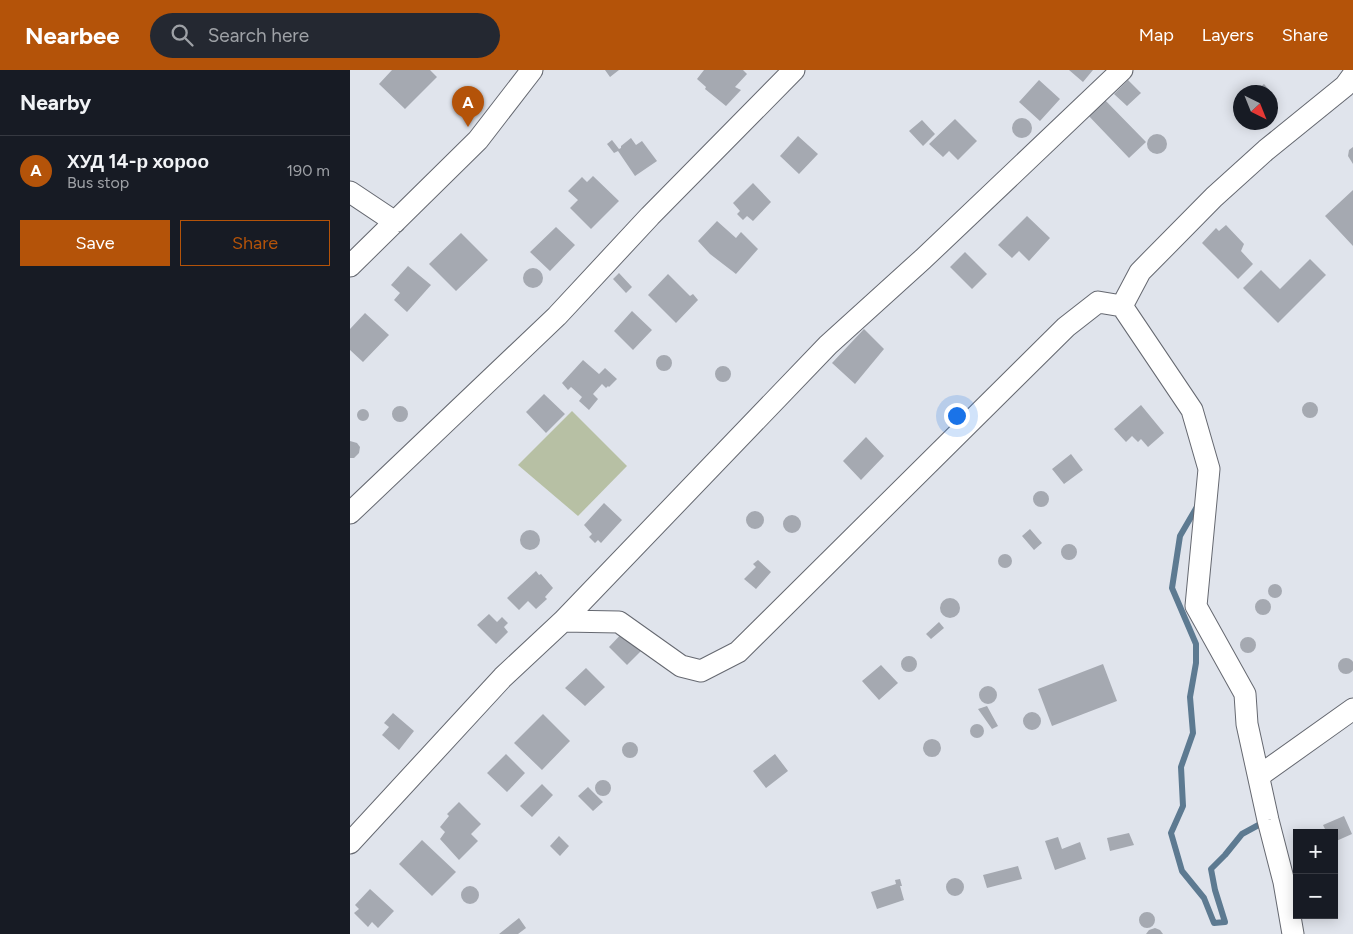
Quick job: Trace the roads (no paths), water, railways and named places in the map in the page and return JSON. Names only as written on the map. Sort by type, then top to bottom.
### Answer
[{"type":"street","points":[[350,266],[478,140],[532,70]]},
{"type":"street","points":[[350,513],[557,316],[650,216],[794,70]]},
{"type":"street","points":[[350,843],[503,677],[563,621],[828,345],[923,259],[1122,70]]},
{"type":"street","points":[[1122,306],[1140,272],[1214,197],[1266,150],[1345,86],[1353,75]]},
{"type":"street","points":[[350,192],[395,222]]},
{"type":"street","points":[[563,621],[619,622],[681,666],[701,671],[738,652],[1066,327],[1098,302],[1122,306],[1192,410],[1209,469],[1196,606],[1245,694],[1247,724],[1284,882],[1294,934]]},
{"type":"street","points":[[1259,776],[1353,709]]},
{"type":"waterway","points":[[1198,505],[1180,536],[1172,588],[1196,644],[1196,663],[1190,697],[1193,733],[1181,767],[1183,806],[1171,833],[1182,871],[1204,898],[1214,923],[1225,922],[1211,869],[1242,834],[1264,822]]},
{"type":"place","name":"ХУД 14-р хороо","points":[[468,127]]}]
